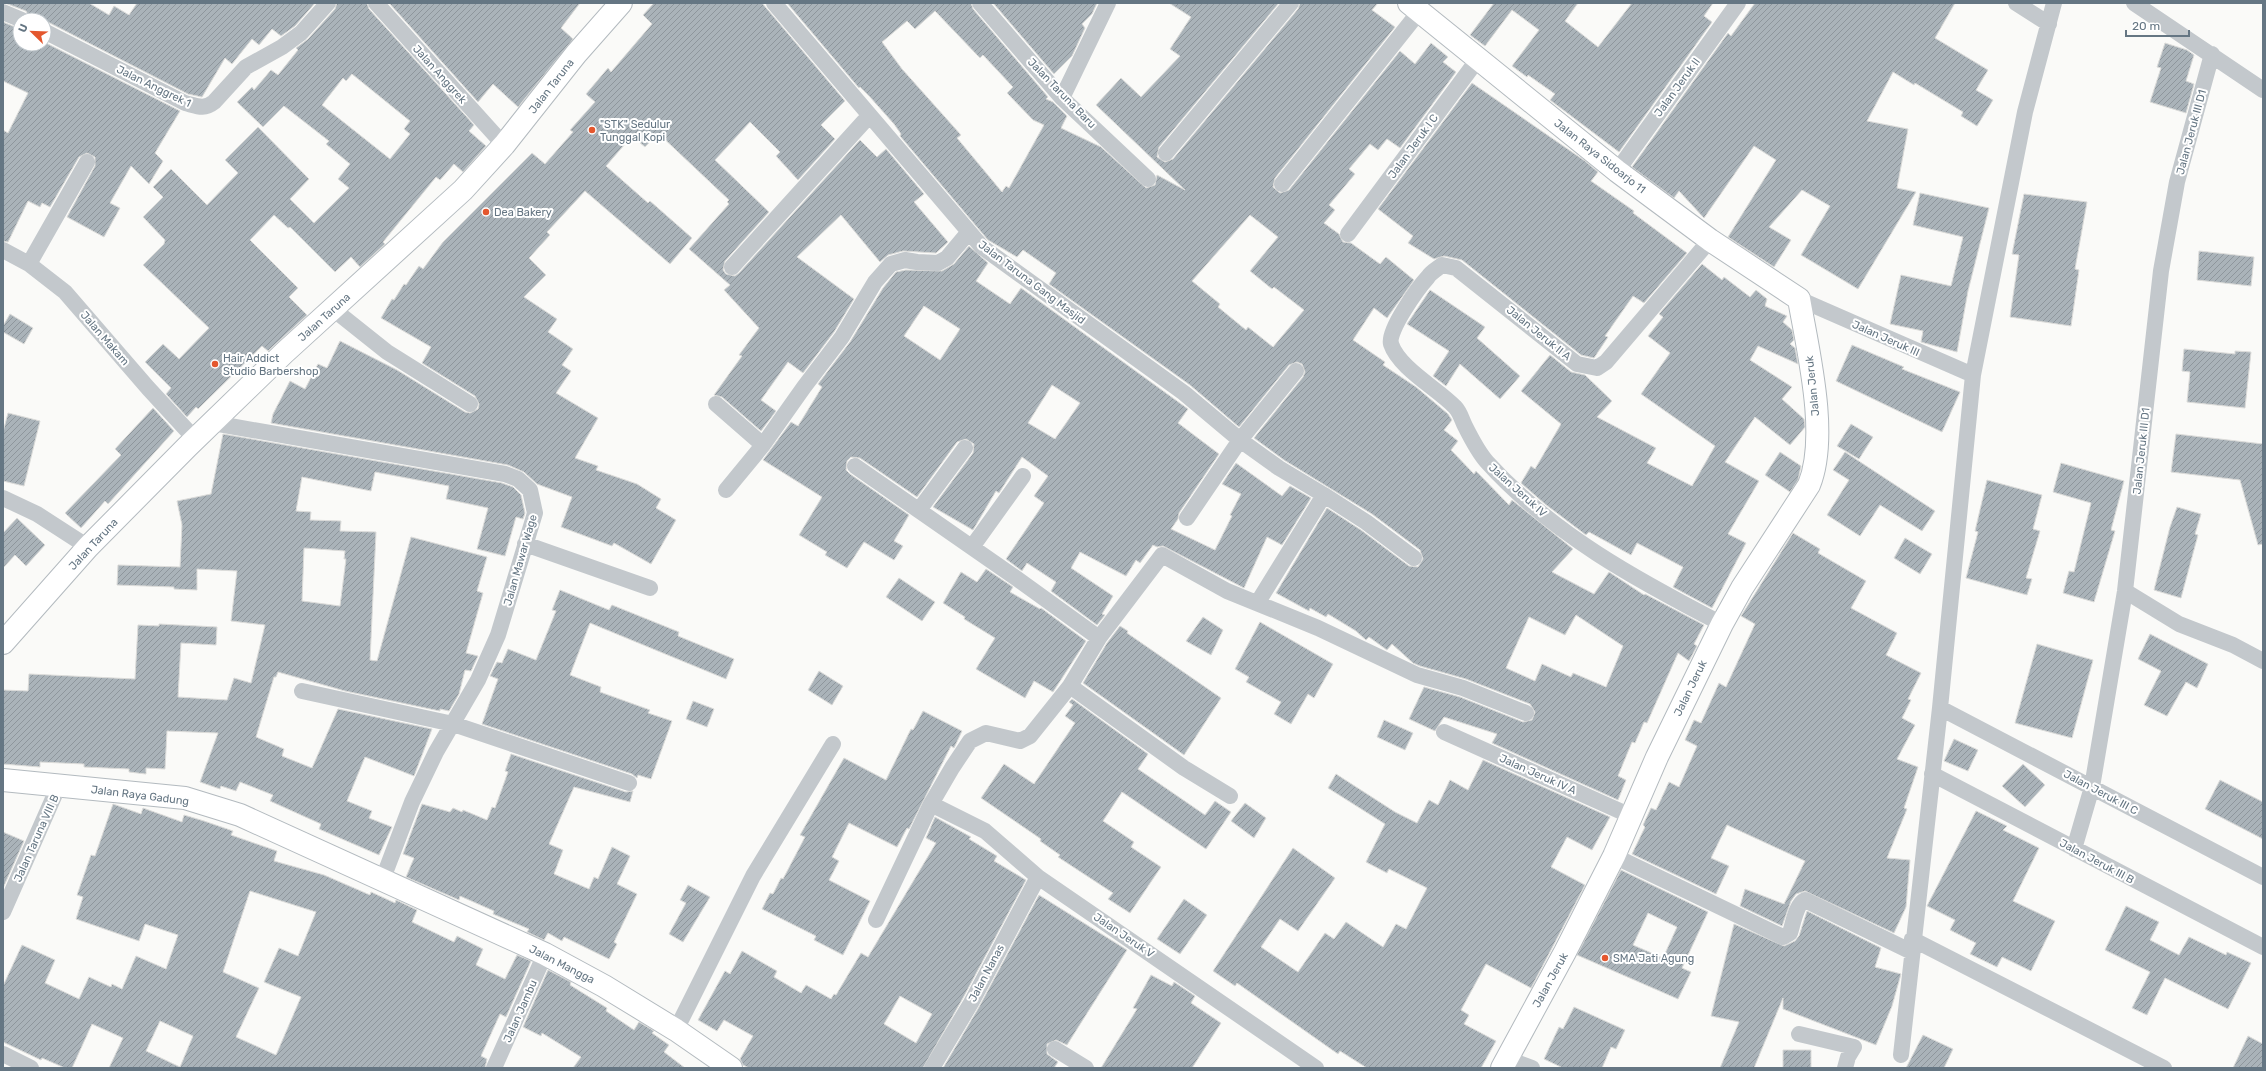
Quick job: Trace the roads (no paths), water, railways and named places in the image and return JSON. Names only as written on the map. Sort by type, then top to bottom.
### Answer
[{"type":"street","name":"Jalan Anggrek 1","points":[[52,35],[185,103],[202,108],[208,107],[214,102],[246,67],[282,47],[302,33],[328,3]]},
{"type":"street","name":"Jalan Anggrek","points":[[376,3],[504,145]]},
{"type":"street","name":"Jalan Taruna","points":[[3,643],[88,548],[195,439],[333,309],[463,190],[504,145],[576,54],[621,3]]},
{"type":"street","name":"Jalan Taruna Gang Masjid","points":[[774,3],[968,233],[982,247],[1184,393],[1240,440],[1279,468],[1366,522],[1414,558]]},
{"type":"street","name":"Jalan Taruna Baru","points":[[980,3],[1062,98],[1148,179]]},
{"type":"street","points":[[1062,98],[1108,3]]},
{"type":"street","points":[[1166,153],[1291,3]]},
{"type":"street","name":"Jalan Jeruk II","points":[[1617,171],[1738,3]]},
{"type":"street","points":[[2016,3],[2049,24]]},
{"type":"street","points":[[1901,1055],[1912,946],[1940,708],[1972,375],[2025,112],[2054,3]]},
{"type":"street","points":[[2134,3],[2212,54],[2263,90]]},
{"type":"street","points":[[1282,184],[1414,7]]},
{"type":"street","name":"Jalan Raya Sidoarjo 11","points":[[1414,7],[1617,171],[1710,240],[1799,299]]},
{"type":"street","name":"Jalan Jeruk III D1","points":[[2074,849],[2092,787],[2125,591],[2160,272],[2177,182],[2212,54]]},
{"type":"street","name":"Jalan Jeruk I C","points":[[1348,234],[1478,59]]},
{"type":"street","points":[[732,267],[869,116]]},
{"type":"street","points":[[29,264],[87,162]]},
{"type":"street","points":[[726,490],[763,445],[842,337],[875,282],[891,264],[905,260],[938,263],[947,258],[968,233]]},
{"type":"street","name":"Jalan Jeruk II A","points":[[1410,301],[1428,276],[1442,265],[1456,268],[1577,364],[1597,368],[1606,362],[1710,240]]},
{"type":"street","name":"Jalan Makam","points":[[3,250],[29,264],[64,292],[195,439]]},
{"type":"street","name":"Jalan Jeruk III","points":[[1799,299],[1972,375]]},
{"type":"street","name":"Jalan Jeruk","points":[[1504,1063],[1565,952],[1614,856],[1657,757],[1722,624],[1742,588],[1809,485],[1815,470],[1817,455],[1815,411],[1810,365],[1799,299]]},
{"type":"street","name":"Jalan Jeruk IV","points":[[1410,301],[1391,334],[1391,344],[1403,362],[1457,408],[1469,434],[1486,461],[1527,500],[1574,539],[1639,580],[1722,624]]},
{"type":"street","points":[[333,309],[387,352],[470,404]]},
{"type":"street","points":[[1187,518],[1240,440],[1296,371]]},
{"type":"street","points":[[716,404],[763,445]]},
{"type":"street","name":"Jalan Mawar Wage","points":[[213,423],[498,473],[518,478],[530,490],[536,513],[525,544],[498,635],[478,680],[436,752],[412,802],[382,881]]},
{"type":"street","points":[[919,510],[965,448]]},
{"type":"street","points":[[855,466],[972,547],[1099,638]]},
{"type":"street","points":[[972,547],[1023,476]]},
{"type":"street","points":[[1258,602],[1324,495]]},
{"type":"street","points":[[3,498],[37,514],[88,548]]},
{"type":"street","points":[[525,544],[650,588]]},
{"type":"street","points":[[876,920],[931,804],[970,741],[986,733],[1020,741],[1030,736],[1070,686],[1099,638],[1162,555],[1184,569],[1228,591],[1258,602],[1318,628],[1418,675],[1463,688],[1526,713]]},
{"type":"street","points":[[2125,591],[2179,624],[2233,645],[2263,661]]},
{"type":"street","points":[[1070,686],[1184,768],[1230,796]]},
{"type":"street","points":[[302,691],[453,724],[629,782]]},
{"type":"street","name":"Jalan Jeruk III C","points":[[1940,708],[2263,877]]},
{"type":"street","name":"Jalan Jeruk IV A","points":[[1444,732],[1632,816]]},
{"type":"street","points":[[676,1030],[753,876],[833,744]]},
{"type":"street","name":"Jalan Jeruk III B","points":[[1932,774],[2263,947]]},
{"type":"street","name":"Jalan Raya Gadung","points":[[3,780],[185,798],[240,815],[382,881]]},
{"type":"street","name":"Jalan Taruna VIII B","points":[[3,912],[59,785]]},
{"type":"street","name":"Jalan Jeruk V","points":[[931,804],[985,831],[1038,877],[1316,1068]]},
{"type":"street","points":[[1614,856],[1783,937],[1790,933],[1802,901],[1805,900],[1912,946],[2164,1068]]},
{"type":"street","name":"Jalan Nanas","points":[[932,1068],[970,1003],[1038,877]]},
{"type":"street","name":"Jalan Mangga","points":[[382,881],[545,954],[604,986],[676,1030],[731,1068]]},
{"type":"street","name":"Jalan Jambu","points":[[494,1068],[545,954]]},
{"type":"street","points":[[1799,1034],[1854,1047],[1848,1057],[1845,1068]]},
{"type":"street","points":[[1055,1048],[1086,1068]]},
{"type":"street","points":[[3,1054],[31,1068]]},
{"type":"street","points":[[1504,1063],[1532,1068]]},
{"type":"place","name":"\"STK\" Sedulur Tunggal Kopi","points":[[592,130]]},
{"type":"place","name":"Dea Bakery","points":[[486,212]]},
{"type":"place","name":"Hair Addict Studio Barbershop","points":[[215,364]]},
{"type":"place","name":"SMA Jati Agung","points":[[1605,958]]}]
